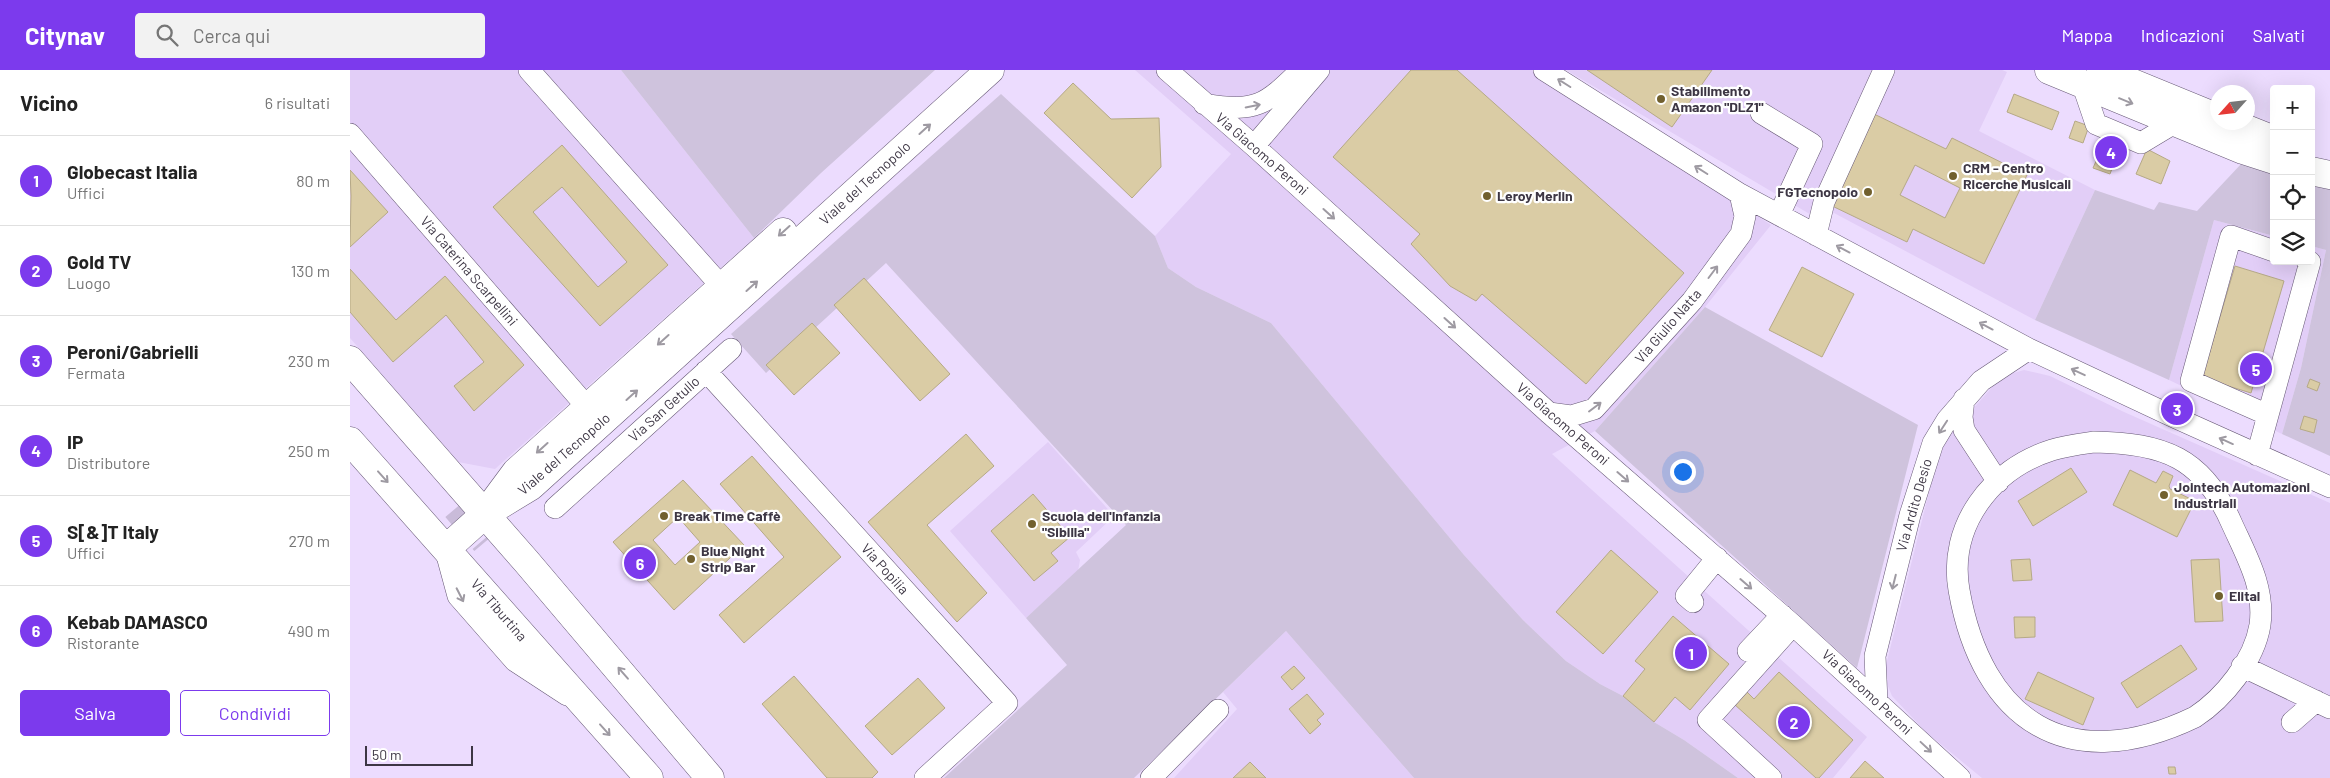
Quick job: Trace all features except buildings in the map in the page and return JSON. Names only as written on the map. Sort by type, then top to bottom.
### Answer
[{"type":"main road","name":"Viale del Tecnopolo","points":[[595,415],[722,287],[964,70]]},
{"type":"main road","name":"Viale del Tecnopolo","points":[[446,549],[595,415],[990,70]]},
{"type":"main road","points":[[2049,70],[2091,77],[2210,115]]},
{"type":"main road","points":[[2091,77],[2176,122],[2242,150],[2270,159]]},
{"type":"main road","points":[[2249,130],[2270,138]]},
{"type":"main road","points":[[2315,152],[2330,156]]},
{"type":"main road","points":[[2315,171],[2330,175]]},
{"type":"main road","points":[[350,360],[526,561],[710,778]]},
{"type":"main road","points":[[350,386],[456,508]]},
{"type":"main road","name":"Via Tiburtina","points":[[350,441],[583,706],[649,778]]},
{"type":"main road","points":[[451,476],[470,484],[482,485],[524,479],[517,524],[519,540],[526,561]]},
{"type":"main road","points":[[485,542],[689,778]]},
{"type":"street","points":[[529,70],[722,287]]},
{"type":"street","name":"Via Giacomo Peroni","points":[[1167,70],[1254,146],[1549,413],[1788,620],[1960,778]]},
{"type":"street","points":[[1204,104],[1246,108],[1261,105],[1272,98],[1301,70]]},
{"type":"street","points":[[1254,146],[1319,70]]},
{"type":"street","points":[[1544,70],[1740,194],[2030,349],[2257,455],[2326,482]]},
{"type":"street","points":[[1816,234],[1824,202],[1884,70]]},
{"type":"street","points":[[1761,113],[1812,144],[1779,215]]},
{"type":"street","name":"Via Caterina Scarpellini","points":[[350,134],[595,415]]},
{"type":"street","name":"Via Giulio Natta","points":[[1549,413],[1571,416],[1594,409],[1692,301],[1741,234],[1745,216],[1740,194]]},
{"type":"street","points":[[2268,415],[2191,380],[2230,236],[2270,249]]},
{"type":"street","points":[[2257,455],[2309,265]]},
{"type":"street","name":"Via San Getullo","points":[[555,508],[731,348]]},
{"type":"street","name":"Via Ardito Desio","points":[[1878,702],[1876,656],[1924,464],[1933,443],[1964,399],[1980,381],[2030,349]]},
{"type":"street","name":"Via San Getullo","points":[[706,371],[763,435]]},
{"type":"street","points":[[1964,399],[1962,417],[1964,430],[1998,482]]},
{"type":"street","name":"Via San Getullo","points":[[595,415],[622,447]]},
{"type":"street","name":"Via Popilia","points":[[763,435],[1007,703],[925,778]]},
{"type":"street","points":[[2094,442],[2134,443],[2153,447],[2165,451],[2195,470],[2218,497],[2229,516],[2252,566],[2258,585],[2260,626],[2237,678],[2221,698],[2167,735],[2141,746],[2104,752],[2081,751],[2051,742],[2022,724],[1999,696],[1983,665],[1968,626],[1958,582],[1960,547],[1965,527],[1978,502],[1998,482],[2031,459],[2052,450],[2094,442]]},
{"type":"street","points":[[1694,602],[1686,596],[1717,558]]},
{"type":"street","points":[[1748,651],[1788,620]]},
{"type":"street","points":[[1771,778],[1708,720],[1788,620]]},
{"type":"street","points":[[2242,666],[2323,705]]},
{"type":"street","points":[[2292,722],[2323,705]]},
{"type":"street","points":[[1151,778],[1218,710]]},
{"type":"shaded area","points":[[350,70],[621,70],[754,238],[495,469],[458,462],[350,338]]},
{"type":"shaded area","points":[[621,70],[935,70],[821,173],[754,238]]},
{"type":"shaded area","points":[[1135,70],[1534,70],[1771,225],[1705,307],[1595,431],[1552,454],[1867,737],[1833,778],[1738,778],[1684,740],[1654,722],[1623,696],[1600,684],[1566,661],[1523,620],[1464,555],[1271,323],[1196,287],[1168,268],[1155,236],[1231,154]]},
{"type":"shaded area","points":[[1566,70],[2002,70],[2007,72],[1979,131],[2095,190],[2035,320],[1819,205],[1813,216]]},
{"type":"shaded area","points":[[1001,94],[1155,236],[1168,268],[1196,287],[1271,323],[1464,555],[1523,620],[1566,661],[1600,684],[1623,696],[1654,722],[1684,740],[1738,778],[1414,778],[1286,631],[1134,778],[944,778],[1067,665],[1026,618],[1126,525],[886,263],[766,373],[731,334]]},
{"type":"shaded area","points":[[2242,163],[2270,171],[2270,235],[2214,220],[2169,380],[2035,320],[2095,190],[2154,210],[2159,202],[2197,211]]},
{"type":"shaded area","points":[[2315,183],[2330,187],[2330,456],[2282,434],[2301,368],[2326,250],[2315,247]]},
{"type":"shaded area","points":[[2214,220],[2270,235],[2270,265],[2315,265],[2315,247],[2326,250],[2301,368],[2282,434],[2169,380]]},
{"type":"shaded area","points":[[1705,307],[1918,425],[1857,668],[1595,431]]},
{"type":"shaded area","points":[[2024,370],[2050,376],[2124,412],[2330,503],[2330,778],[1982,778],[1926,732],[1892,696],[1886,681],[1886,665],[1938,456],[1951,434],[1994,385],[2010,374]]},
{"type":"shaded area","name":"Scuola dell'Infanzia \"Sibilla\"","points":[[1048,442],[1114,516],[1076,552],[1080,560],[1078,571],[1026,618],[950,531]]},
{"type":"shaded area","points":[[1286,631],[1414,778],[1174,778],[1237,709],[1223,692]]},
{"type":"tunnel","points":[[456,508],[485,542]]},
{"type":"place","name":"Stabilimento Amazon \"DLZ1\"","points":[[1661,99]]},
{"type":"place","name":"IP","points":[[2111,152]]},
{"type":"place","name":"CRM - Centro Ricerche Musicali","points":[[1953,176]]},
{"type":"place","name":"FGTecnopolo","points":[[1868,192]]},
{"type":"place","name":"Leroy Merlin","points":[[1487,196]]},
{"type":"place","name":"S[&]T Italy","points":[[2256,369]]},
{"type":"place","name":"Peroni/Gabrielli","points":[[2177,409]]},
{"type":"place","name":"Jointech Automazioni Industriali","points":[[2164,495]]},
{"type":"place","name":"Break Time Caffè","points":[[664,516]]},
{"type":"place","name":"Scuola dell'Infanzia \"Sibilla\"","points":[[1032,524]]},
{"type":"place","name":"Blue Night Strip Bar","points":[[691,559]]},
{"type":"place","name":"Kebab DAMASCO","points":[[640,563]]},
{"type":"place","name":"Elital","points":[[2219,596]]},
{"type":"place","name":"Globecast Italia","points":[[1691,653]]},
{"type":"place","name":"Gold TV","points":[[1794,722]]}]
